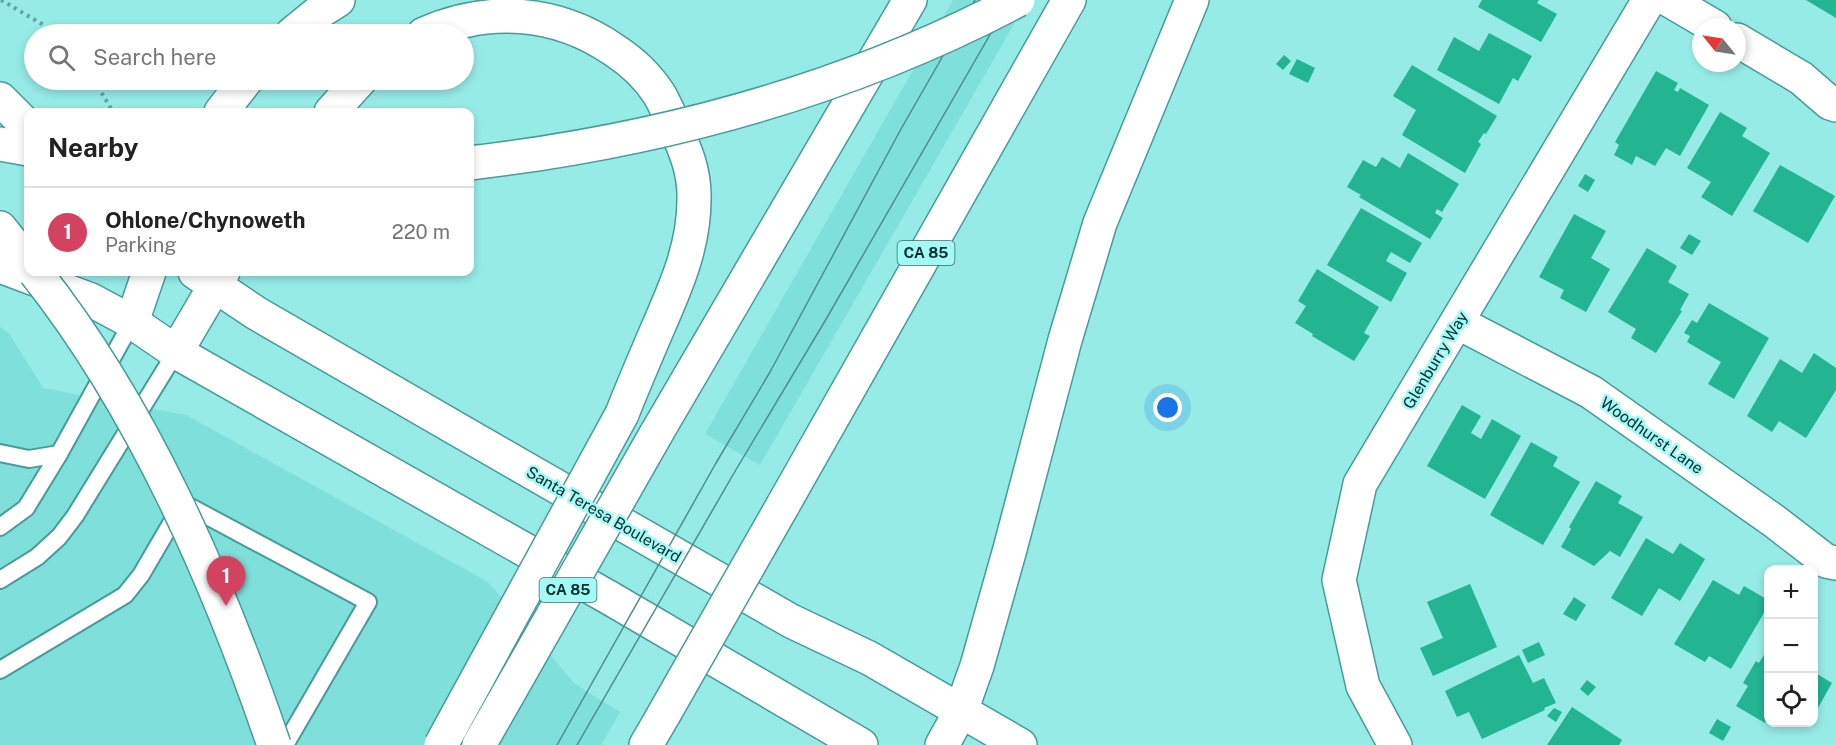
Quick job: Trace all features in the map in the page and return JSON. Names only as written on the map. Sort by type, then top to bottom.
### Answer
[{"type":"main road","points":[[304,24],[338,0]]},
{"type":"main road","name":"CA 85","points":[[479,745],[656,434],[910,0]]},
{"type":"main road","points":[[474,163],[522,157],[630,138],[765,102],[843,77],[918,48],[1018,0]]},
{"type":"main road","name":"CA 85","points":[[646,745],[1069,0]]},
{"type":"main road","points":[[942,745],[961,711],[977,666],[1065,340],[1100,223],[1192,0]]},
{"type":"main road","name":"Glenburry Way","points":[[1395,745],[1363,686],[1339,580],[1360,484],[1649,0]]},
{"type":"main road","points":[[1669,0],[1700,18]]},
{"type":"main road","points":[[441,745],[622,414],[680,278],[692,228],[694,199],[690,161],[659,94],[644,75],[624,57],[576,28],[548,20],[517,16],[480,17],[451,24]]},
{"type":"main road","points":[[1746,45],[1801,78],[1830,103],[1836,105]]},
{"type":"main road","points":[[224,108],[238,90]]},
{"type":"main road","points":[[335,108],[351,90]]},
{"type":"main road","points":[[0,99],[24,123]]},
{"type":"main road","points":[[0,144],[24,148]]},
{"type":"main road","points":[[0,228],[24,258]]},
{"type":"main road","points":[[0,266],[24,275]]},
{"type":"main road","points":[[26,276],[90,300],[132,322],[176,352],[608,597],[861,745]]},
{"type":"main road","points":[[38,276],[62,305],[170,486],[248,667],[274,745]]},
{"type":"main road","points":[[132,322],[148,276]]},
{"type":"main road","points":[[176,352],[211,276]]},
{"type":"main road","name":"Santa Teresa Boulevard","points":[[211,276],[308,343],[792,621],[868,658],[1020,745]]},
{"type":"main road","name":"Woodhurst Lane","points":[[1457,322],[1591,392],[1774,521],[1826,561],[1836,563]]},
{"type":"lane","points":[[0,527],[26,508],[59,454],[132,322]]},
{"type":"lane","points":[[0,580],[37,557],[59,537],[75,516],[176,352]]},
{"type":"lane","points":[[0,453],[29,459],[59,454]]},
{"type":"lane","points":[[0,670],[125,595],[141,575],[183,503],[368,602],[285,745]]},
{"type":"path","points":[[1,0],[42,24]]},
{"type":"path","points":[[100,90],[111,108]]},
{"type":"shaded area","points":[[953,0],[1028,0],[760,465],[705,434]]},
{"type":"shaded area","points":[[0,327],[9,333],[43,388],[186,415],[488,582],[575,684],[620,712],[601,745],[0,745]]},
{"type":"building","points":[[1482,0],[1539,0],[1537,3],[1557,14],[1541,42],[1478,7]]},
{"type":"building","points":[[1806,0],[1836,0],[1836,18]]},
{"type":"building","points":[[1489,33],[1532,56],[1518,81],[1513,78],[1499,104],[1437,70],[1454,37],[1479,51]]},
{"type":"building","points":[[1284,55],[1291,61],[1283,70],[1276,64]]},
{"type":"building","points":[[1297,59],[1315,68],[1308,83],[1289,74]]},
{"type":"building","points":[[1412,65],[1497,116],[1478,142],[1481,144],[1465,173],[1402,135],[1416,110],[1393,96]]},
{"type":"building","points":[[1656,71],[1678,83],[1674,90],[1678,92],[1680,88],[1709,105],[1680,156],[1666,148],[1655,166],[1636,156],[1632,165],[1614,155],[1619,145],[1615,142]]},
{"type":"building","points":[[1720,112],[1747,128],[1742,136],[1770,153],[1732,216],[1701,197],[1711,182],[1687,168]]},
{"type":"building","points":[[1408,153],[1459,184],[1442,212],[1437,209],[1435,213],[1443,218],[1430,239],[1359,197],[1361,195],[1347,187],[1363,160],[1376,167],[1382,157],[1400,168]]},
{"type":"building","points":[[1780,165],[1835,196],[1808,243],[1753,211]]},
{"type":"building","points":[[1585,174],[1595,180],[1588,192],[1578,186]]},
{"type":"building","points":[[1361,208],[1422,243],[1410,263],[1391,252],[1386,261],[1407,273],[1391,302],[1327,265]]},
{"type":"building","points":[[1574,214],[1606,231],[1591,258],[1610,269],[1586,312],[1560,298],[1564,290],[1539,277]]},
{"type":"building","points":[[1689,234],[1701,241],[1692,255],[1680,248]]},
{"type":"building","points":[[1647,248],[1677,266],[1668,282],[1689,294],[1680,310],[1682,311],[1656,353],[1631,338],[1636,329],[1608,312]]},
{"type":"building","points":[[1317,269],[1379,307],[1364,333],[1370,336],[1354,361],[1295,323],[1306,306],[1298,301]]},
{"type":"building","points":[[1709,303],[1769,338],[1734,399],[1708,384],[1721,362],[1687,342],[1690,336],[1684,333],[1692,320],[1697,323]]},
{"type":"building","points":[[1814,353],[1836,368],[1836,390],[1806,438],[1779,421],[1772,432],[1747,416],[1780,359],[1802,373]]},
{"type":"building","points":[[1462,405],[1481,416],[1471,433],[1481,439],[1492,419],[1521,436],[1485,499],[1427,466]]},
{"type":"building","points":[[1531,442],[1558,457],[1553,466],[1580,482],[1543,545],[1490,515]]},
{"type":"building","points":[[1596,481],[1622,496],[1618,503],[1643,517],[1620,557],[1610,551],[1594,566],[1561,547],[1571,529],[1569,527]]},
{"type":"building","points":[[1646,538],[1673,554],[1680,543],[1705,559],[1680,601],[1659,588],[1642,616],[1611,598]]},
{"type":"building","points":[[1713,580],[1739,595],[1744,586],[1764,598],[1764,613],[1731,669],[1709,656],[1705,662],[1674,644]]},
{"type":"building","points":[[1470,584],[1497,647],[1433,676],[1420,648],[1443,638],[1427,602]]},
{"type":"building","points":[[1574,597],[1586,605],[1576,621],[1563,614]]},
{"type":"building","points":[[1539,642],[1545,655],[1528,663],[1522,650]]},
{"type":"building","points":[[1519,655],[1533,683],[1544,678],[1556,703],[1482,739],[1469,712],[1457,717],[1445,691]]},
{"type":"building","points":[[1764,655],[1764,722],[1736,706],[1748,686],[1743,683],[1756,661],[1759,663]]},
{"type":"building","points":[[1818,674],[1832,683],[1818,708]]},
{"type":"building","points":[[1587,680],[1596,687],[1588,696],[1580,689]]},
{"type":"building","points":[[1572,707],[1622,740],[1619,745],[1547,745]]},
{"type":"building","points":[[1554,708],[1562,712],[1556,722],[1547,716]]},
{"type":"building","points":[[1717,719],[1731,727],[1723,741],[1709,733]]},
{"type":"tram line","points":[[557,745],[770,372],[901,129],[975,0]]},
{"type":"tram line","points":[[577,745],[1010,0]]},
{"type":"place","name":"Ohlone/Chynoweth","points":[[226,606]]}]
